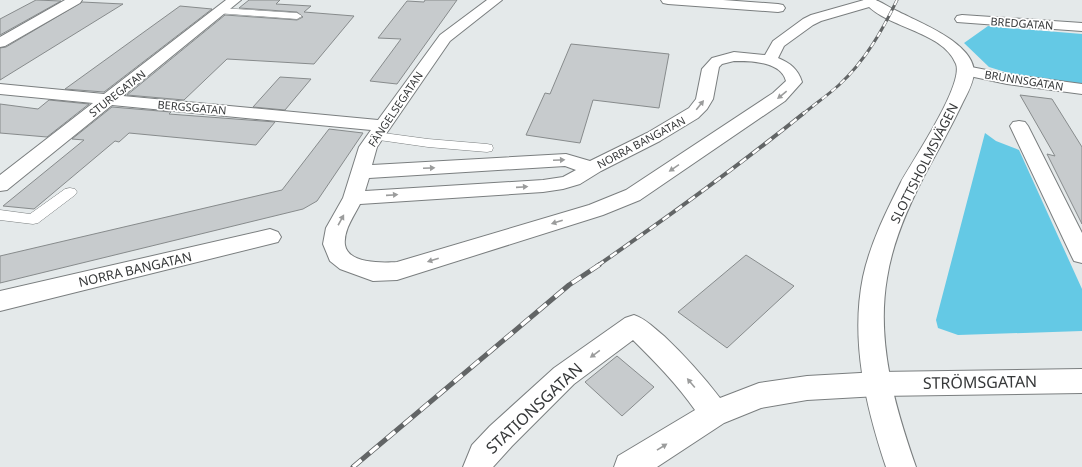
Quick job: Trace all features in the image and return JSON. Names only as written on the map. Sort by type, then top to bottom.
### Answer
[{"type":"street","points":[[0,44],[75,0]]},
{"type":"street","name":"STUREGATAN","points":[[0,185],[234,0]]},
{"type":"street","name":"FÄNGELSEGATAN","points":[[495,0],[445,38],[368,148],[354,198],[337,228],[334,244],[338,255],[348,263],[373,272],[397,271],[596,210],[634,195],[779,97],[788,89],[794,82],[792,75],[784,67],[769,61]]},
{"type":"street","points":[[668,0],[773,5]]},
{"type":"street","points":[[769,61],[778,44],[808,22],[816,18],[871,1],[890,14],[936,36],[945,42],[962,59],[966,71]]},
{"type":"street","name":"BREDGATAN","points":[[962,19],[1082,27]]},
{"type":"street","name":"NORRA BANGATAN","points":[[354,198],[543,186],[572,180],[592,168],[630,150],[694,113],[708,94],[709,71],[712,64],[725,58],[742,56],[758,57],[769,61]]},
{"type":"street","name":"BRUNNSGATAN","points":[[966,71],[1081,90]]},
{"type":"street","name":"SLOTTSHOLMSVÄGEN","points":[[901,467],[893,444],[878,384],[871,333],[873,289],[881,253],[906,193],[947,118],[960,91],[966,71]]},
{"type":"street","name":"BERGSGATAN","points":[[0,89],[109,99],[380,131]]},
{"type":"street","points":[[1019,126],[1082,255]]},
{"type":"street","name":"NORRA BANGATAN","points":[[362,172],[566,160],[592,168]]},
{"type":"street","name":"NORRA BANGATAN","points":[[0,301],[270,237]]},
{"type":"street","name":"STATIONSGATAN","points":[[478,467],[483,455],[564,376],[634,325],[669,358],[693,384],[714,414]]},
{"type":"street","name":"STRÖMSGATAN","points":[[878,384],[1082,381]]},
{"type":"street","points":[[629,467],[714,414],[759,396],[807,388],[878,384]]},
{"type":"lane","points":[[220,11],[297,16]]},
{"type":"lane","points":[[380,131],[428,143],[486,148]]},
{"type":"lane","points":[[0,215],[32,219],[70,192]]},
{"type":"shaded area","points":[[988,26],[1082,34],[1082,84],[1015,75],[989,67],[964,43]]},
{"type":"shaded area","points":[[985,133],[996,141],[1019,150],[1082,289],[1082,331],[958,335],[938,328],[936,320]]},
{"type":"building","points":[[36,0],[61,1],[0,35],[0,19]]},
{"type":"building","points":[[249,0],[280,0],[276,4],[311,6],[304,12],[354,16],[314,64],[227,59],[184,100],[127,95],[225,15],[297,20],[303,17],[297,12],[239,8]]},
{"type":"building","points":[[425,0],[457,0],[397,84],[370,81],[401,39],[378,38],[407,1],[424,2]]},
{"type":"building","points":[[82,2],[123,4],[0,80],[0,48],[6,47]]},
{"type":"building","points":[[180,6],[212,9],[104,92],[65,89]]},
{"type":"building","points":[[571,44],[669,54],[659,108],[593,100],[580,143],[526,135],[545,93],[550,94]]},
{"type":"building","points":[[280,77],[311,79],[285,110],[253,107]]},
{"type":"building","points":[[1020,95],[1052,99],[1082,147],[1082,224],[1047,154],[1055,156]]},
{"type":"building","points":[[49,100],[89,104],[47,137],[0,133],[0,104],[38,109]]},
{"type":"building","points":[[112,107],[171,112],[169,114],[275,122],[256,145],[129,133],[119,142],[115,141],[34,209],[3,206],[84,140],[72,139]]},
{"type":"building","points":[[329,129],[363,133],[317,201],[303,209],[0,283],[0,256],[282,190]]},
{"type":"building","points":[[746,255],[794,286],[727,348],[678,312]]},
{"type":"building","points":[[617,356],[654,387],[622,416],[585,382]]},
{"type":"railway","points":[[803,114],[839,85],[857,66],[879,34],[897,0]]},
{"type":"railway","points":[[597,266],[702,191],[804,113]]},
{"type":"railway","points":[[353,467],[569,285],[599,265]]}]
